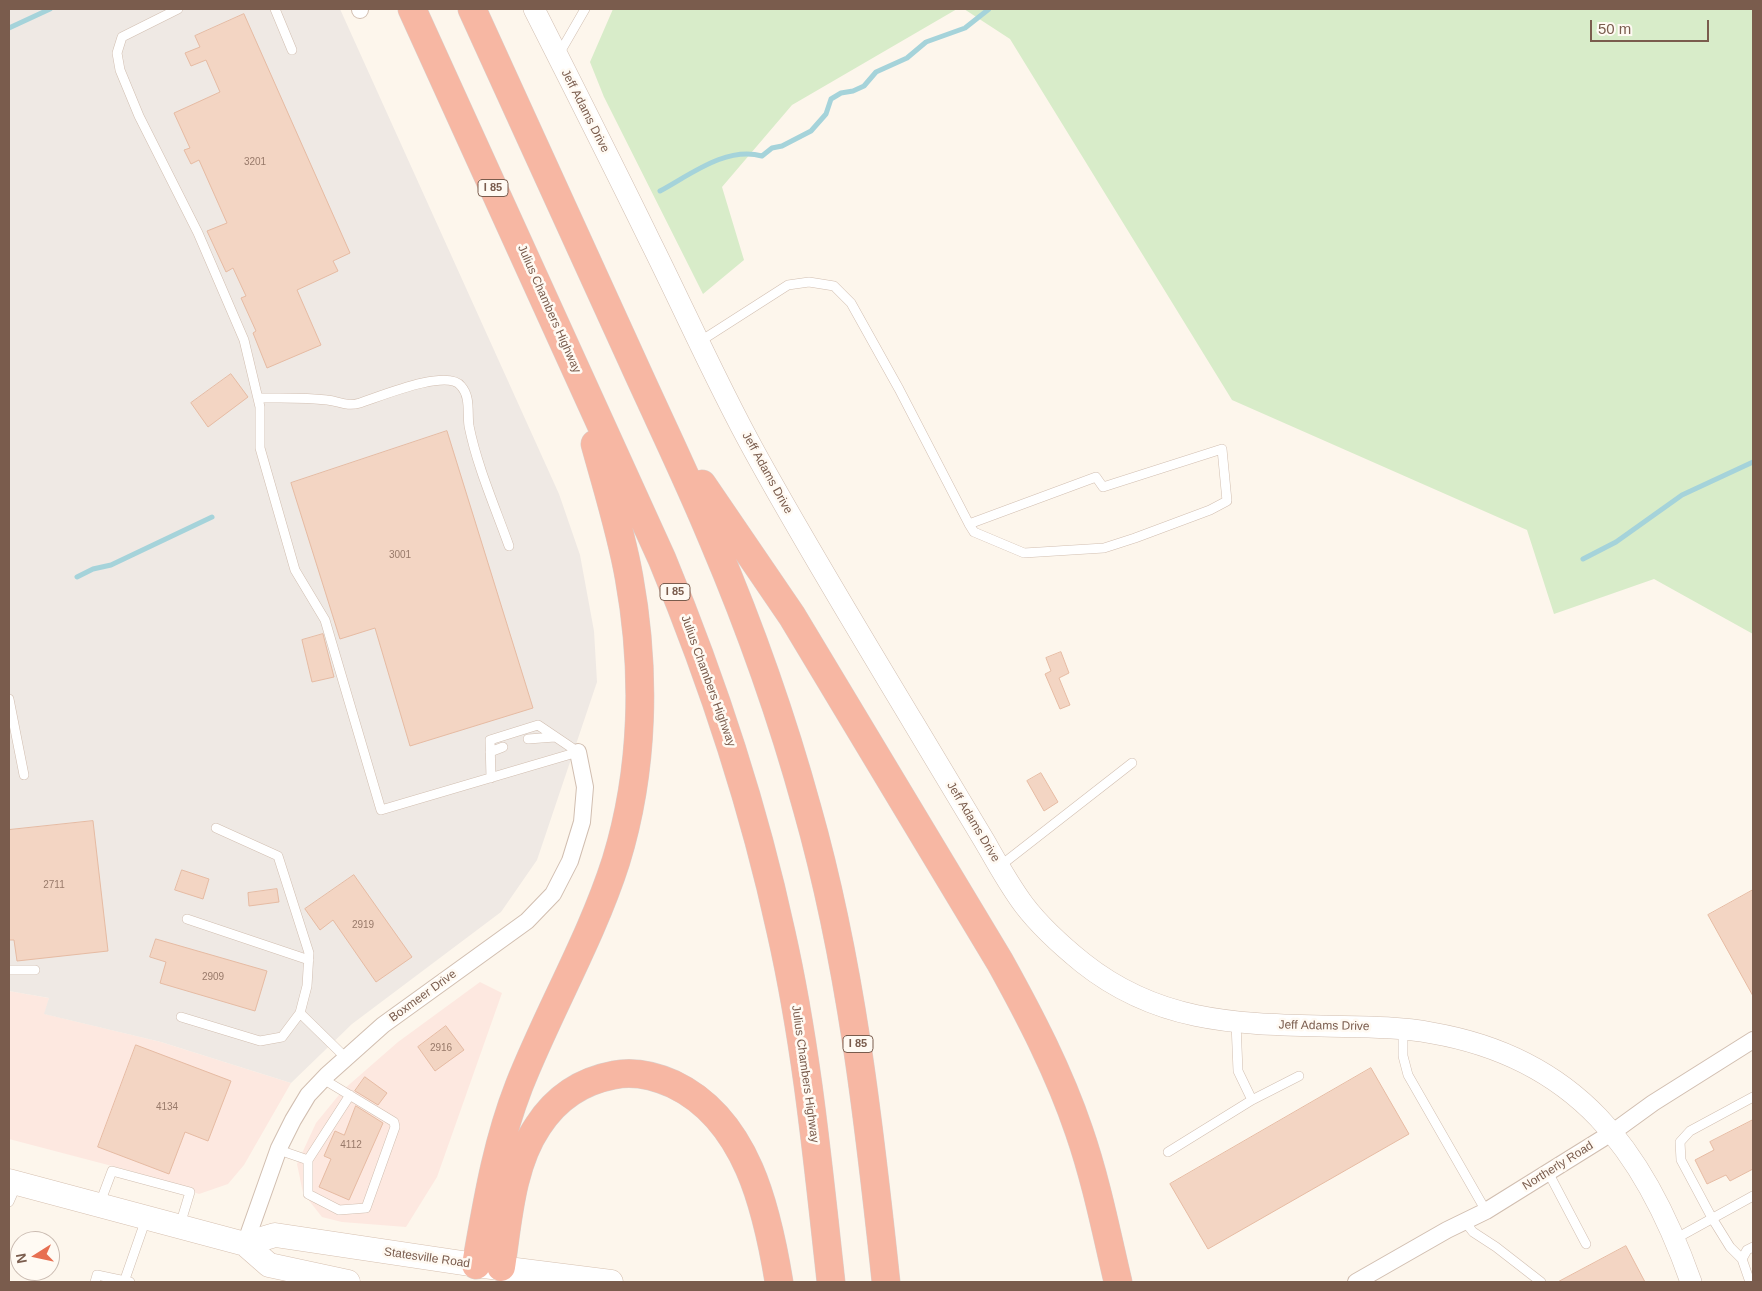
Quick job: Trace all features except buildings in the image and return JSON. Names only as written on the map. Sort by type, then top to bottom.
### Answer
[{"type":"highway","name":"Julius Chambers Highway","points":[[412,9],[638,505],[683,610],[722,717],[755,825],[781,932],[802,1043],[817,1153],[831,1282]]},
{"type":"highway","name":"I 85","points":[[472,9],[712,537],[774,699],[808,810],[835,921],[856,1034],[869,1128],[886,1282]]},
{"type":"highway","points":[[486,1274],[489,1190],[500,1140],[530,1060],[605,892],[624,830],[636,766],[639,734],[639,674],[634,610],[629,576],[575,367]]},
{"type":"highway","points":[[662,425],[792,616],[1022,1001],[1053,1066],[1078,1129],[1097,1193],[1118,1282]]},
{"type":"highway","points":[[486,1274],[517,1176],[537,1126],[559,1100],[586,1083],[618,1074],[634,1074],[668,1081],[682,1088],[705,1105],[725,1126],[745,1160],[762,1203],[779,1282]]},
{"type":"main road","points":[[11,1189],[99,1206],[245,1244],[269,1265],[348,1282]]},
{"type":"main road","name":"Statesville Road","points":[[245,1244],[275,1235],[486,1274],[611,1282]]},
{"type":"street","name":"Jeff Adams Drive","points":[[534,9],[747,438],[783,502],[1024,905],[1066,948],[1093,970],[1140,998],[1163,1007],[1212,1020],[1236,1023],[1403,1029],[1432,1033],[1494,1050],[1522,1062],[1549,1077],[1594,1112],[1629,1153],[1644,1178],[1674,1239],[1691,1282]]},
{"type":"street","name":"Boxmeer Drive","points":[[245,1244],[278,1150],[308,1095],[383,1025],[527,921],[553,894],[570,862],[582,822],[585,787],[578,752]]},
{"type":"street","name":"Northerly Road","points":[[1356,1282],[1448,1230],[1486,1211],[1753,1040]]},
{"type":"lane","points":[[178,9],[122,37],[117,53],[120,70],[139,116],[198,233],[244,340],[260,408],[260,448],[295,570],[325,620],[381,810],[578,752]]},
{"type":"lane","points":[[275,9],[292,50]]},
{"type":"lane","points":[[557,56],[585,9]]},
{"type":"lane","points":[[699,342],[788,285],[809,282],[834,286],[851,303],[899,389],[969,524],[974,532],[1024,553],[1104,548],[1210,510],[1226,501],[1222,449],[1103,487],[1096,477],[969,524]]},
{"type":"lane","points":[[258,398],[330,400],[345,405],[431,381],[453,380],[461,385],[468,399],[469,424],[475,448],[509,546]]},
{"type":"lane","points":[[9,699],[24,775]]},
{"type":"lane","points":[[491,778],[490,740],[538,725],[578,752]]},
{"type":"lane","points":[[528,739],[555,736]]},
{"type":"lane","points":[[490,752],[503,747]]},
{"type":"lane","points":[[1000,866],[1132,762]]},
{"type":"lane","points":[[181,1017],[260,1042],[282,1037],[300,1013],[307,986],[309,953],[278,856],[216,828]]},
{"type":"lane","points":[[187,919],[308,960]]},
{"type":"lane","points":[[9,970],[35,970]]},
{"type":"lane","points":[[300,1013],[346,1058]]},
{"type":"lane","points":[[1236,1023],[1238,1071],[1252,1100]]},
{"type":"lane","points":[[1403,1029],[1403,1056],[1408,1075],[1486,1211]]},
{"type":"lane","points":[[1168,1152],[1252,1100],[1299,1076]]},
{"type":"lane","points":[[323,1079],[350,1095],[394,1122],[395,1126],[366,1208],[339,1210],[308,1194],[308,1160],[350,1095]]},
{"type":"lane","points":[[1750,1282],[1742,1259],[1730,1247],[1712,1218],[1682,1160],[1680,1142],[1690,1131],[1753,1096]]},
{"type":"lane","points":[[278,1150],[308,1160]]},
{"type":"lane","points":[[99,1206],[112,1171],[190,1192],[179,1228]]},
{"type":"lane","points":[[1548,1172],[1586,1244]]},
{"type":"lane","points":[[1674,1239],[1753,1196]]},
{"type":"lane","points":[[95,1282],[97,1275],[126,1282],[146,1219]]},
{"type":"lane","points":[[1465,1222],[1473,1232],[1496,1247],[1541,1282]]},
{"type":"lane","points":[[1742,1259],[1746,1250],[1753,1247]]},
{"type":"shaded area","points":[[9,9],[340,9],[559,494],[580,555],[594,631],[597,682],[537,860],[501,912],[352,1024],[291,1083],[161,1042],[44,1014],[49,998],[9,991]]},
{"type":"shaded area","points":[[480,982],[502,993],[437,1177],[406,1227],[342,1222],[322,1217],[303,1193],[297,1164],[316,1123],[343,1090],[398,1042]]},
{"type":"shaded area","points":[[9,991],[49,998],[45,1014],[161,1042],[291,1083],[244,1165],[228,1184],[199,1194],[131,1171],[9,1139]]},
{"type":"green space","points":[[613,9],[957,9],[792,105],[722,187],[744,260],[703,294],[604,97],[590,62]]},
{"type":"green space","points":[[964,9],[1753,9],[1753,634],[1654,579],[1554,614],[1527,530],[1232,400],[1010,39]]},
{"type":"waterway","points":[[9,28],[50,9]]},
{"type":"waterway","points":[[660,191],[696,170],[722,158],[749,154],[762,156],[772,148],[782,146],[811,131],[826,114],[831,99],[841,93],[853,91],[864,86],[876,72],[907,58],[926,42],[965,28],[989,9]]},
{"type":"waterway","points":[[1583,559],[1616,542],[1682,495],[1753,462]]},
{"type":"waterway","points":[[77,577],[93,569],[111,565],[212,517]]}]
